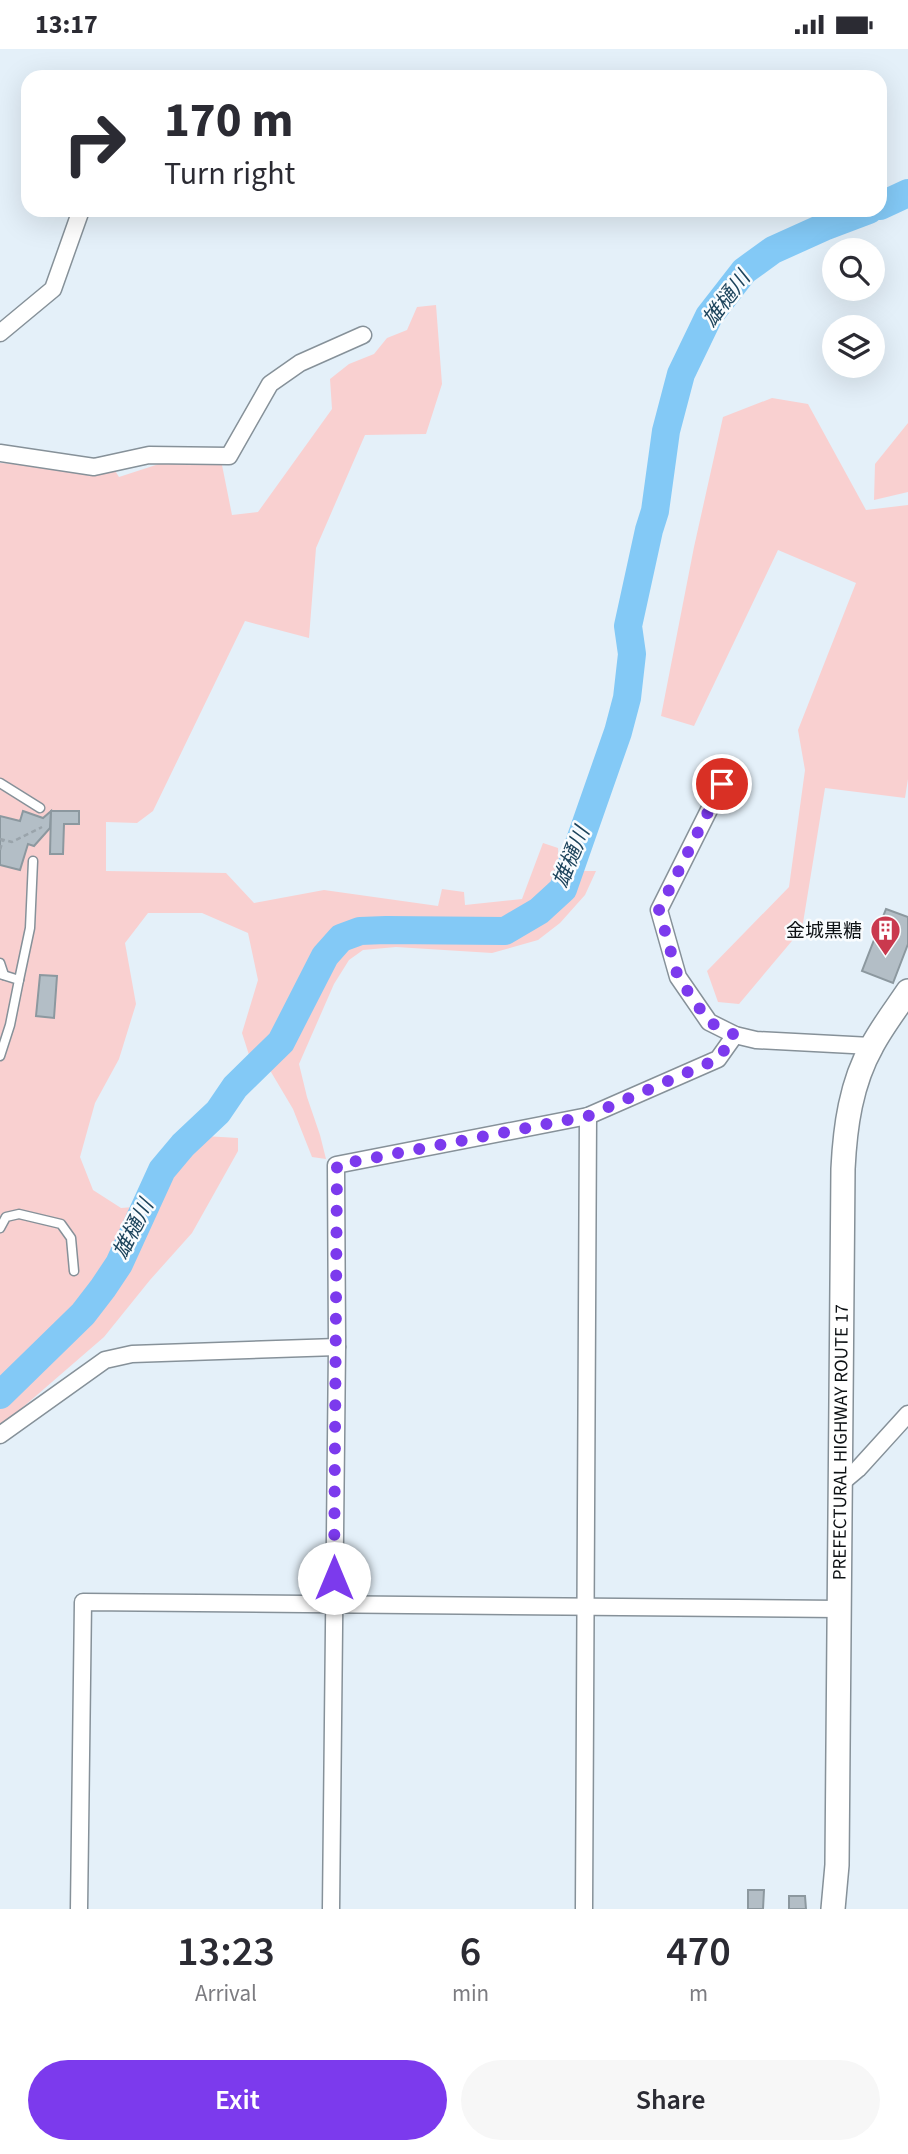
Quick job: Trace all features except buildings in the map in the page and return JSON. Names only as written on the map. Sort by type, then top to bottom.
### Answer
[{"type":"main road","name":"PREFECTURAL HIGHWAY ROUTE 17","points":[[833,1909],[837,1865],[839,1485],[845,1134],[860,1071],[872,1046],[908,991]]},
{"type":"street","points":[[0,333],[53,289],[78,217]]},
{"type":"street","points":[[0,453],[94,467],[149,455],[229,456],[270,384],[300,363],[363,335]]},
{"type":"street","points":[[722,784],[659,910],[678,977],[709,1022],[735,1035],[756,1040],[872,1046]]},
{"type":"street","points":[[331,1909],[337,1165],[588,1116],[718,1059],[735,1035]]},
{"type":"street","points":[[584,1909],[588,1116]]},
{"type":"street","points":[[0,1435],[105,1360],[132,1354],[337,1347]]},
{"type":"street","points":[[839,1485],[858,1469],[908,1414]]},
{"type":"street","points":[[79,1909],[83,1602],[839,1609]]},
{"type":"lane","points":[[0,783],[40,809]]},
{"type":"lane","points":[[0,1056],[10,1025],[30,928],[33,861]]},
{"type":"lane","points":[[0,963],[2,975],[19,980]]},
{"type":"lane","points":[[0,1228],[6,1217],[19,1214],[61,1224],[71,1238],[74,1271]]},
{"type":"path","points":[[0,850],[2,839],[12,842],[42,827]]},
{"type":"shaded area","points":[[436,305],[442,384],[426,434],[365,435],[316,548],[309,638],[245,621],[153,811],[137,823],[106,822],[106,871],[226,873],[254,903],[324,890],[438,906],[442,889],[464,892],[465,905],[522,899],[543,843],[558,848],[559,873],[536,919],[555,914],[582,871],[596,871],[585,895],[560,923],[538,940],[492,953],[396,947],[363,950],[349,960],[334,984],[299,1064],[326,1159],[312,1157],[293,1109],[271,1072],[250,1058],[242,1033],[258,980],[248,933],[202,913],[148,913],[125,943],[136,1004],[119,1059],[95,1103],[80,1157],[93,1190],[121,1208],[134,1207],[148,1168],[204,1136],[238,1138],[238,1151],[192,1233],[104,1337],[0,1427],[0,463],[114,469],[119,477],[162,463],[222,465],[232,515],[258,512],[332,409],[330,379],[349,364],[374,354],[387,338],[407,330],[417,307]]},
{"type":"shaded area","points":[[772,398],[808,404],[866,510],[908,505],[908,779],[905,798],[825,788],[802,929],[739,1004],[718,1002],[707,971],[789,887],[805,770],[798,730],[856,583],[778,550],[694,726],[661,716],[723,417]]},
{"type":"shaded area","points":[[908,423],[908,492],[874,500],[875,464]]},
{"type":"waterway","name":"雄樋川","points":[[887,203],[908,193]]},
{"type":"waterway","name":"雄樋川","points":[[0,1395],[83,1314],[103,1288],[119,1264],[162,1170],[183,1145],[218,1112],[235,1087],[281,1042],[325,956],[341,938],[360,931],[505,931],[539,911],[563,889],[618,732],[627,698],[632,654],[628,626],[655,511],[666,431],[681,374],[709,316],[744,271],[773,250],[850,217]]},
{"type":"place","name":"金城黒糖","points":[[885,958]]},
{"type":"route","points":[[334,1578],[337,1165],[588,1116],[718,1059],[735,1035],[709,1022],[678,977],[659,910],[722,784]]}]
